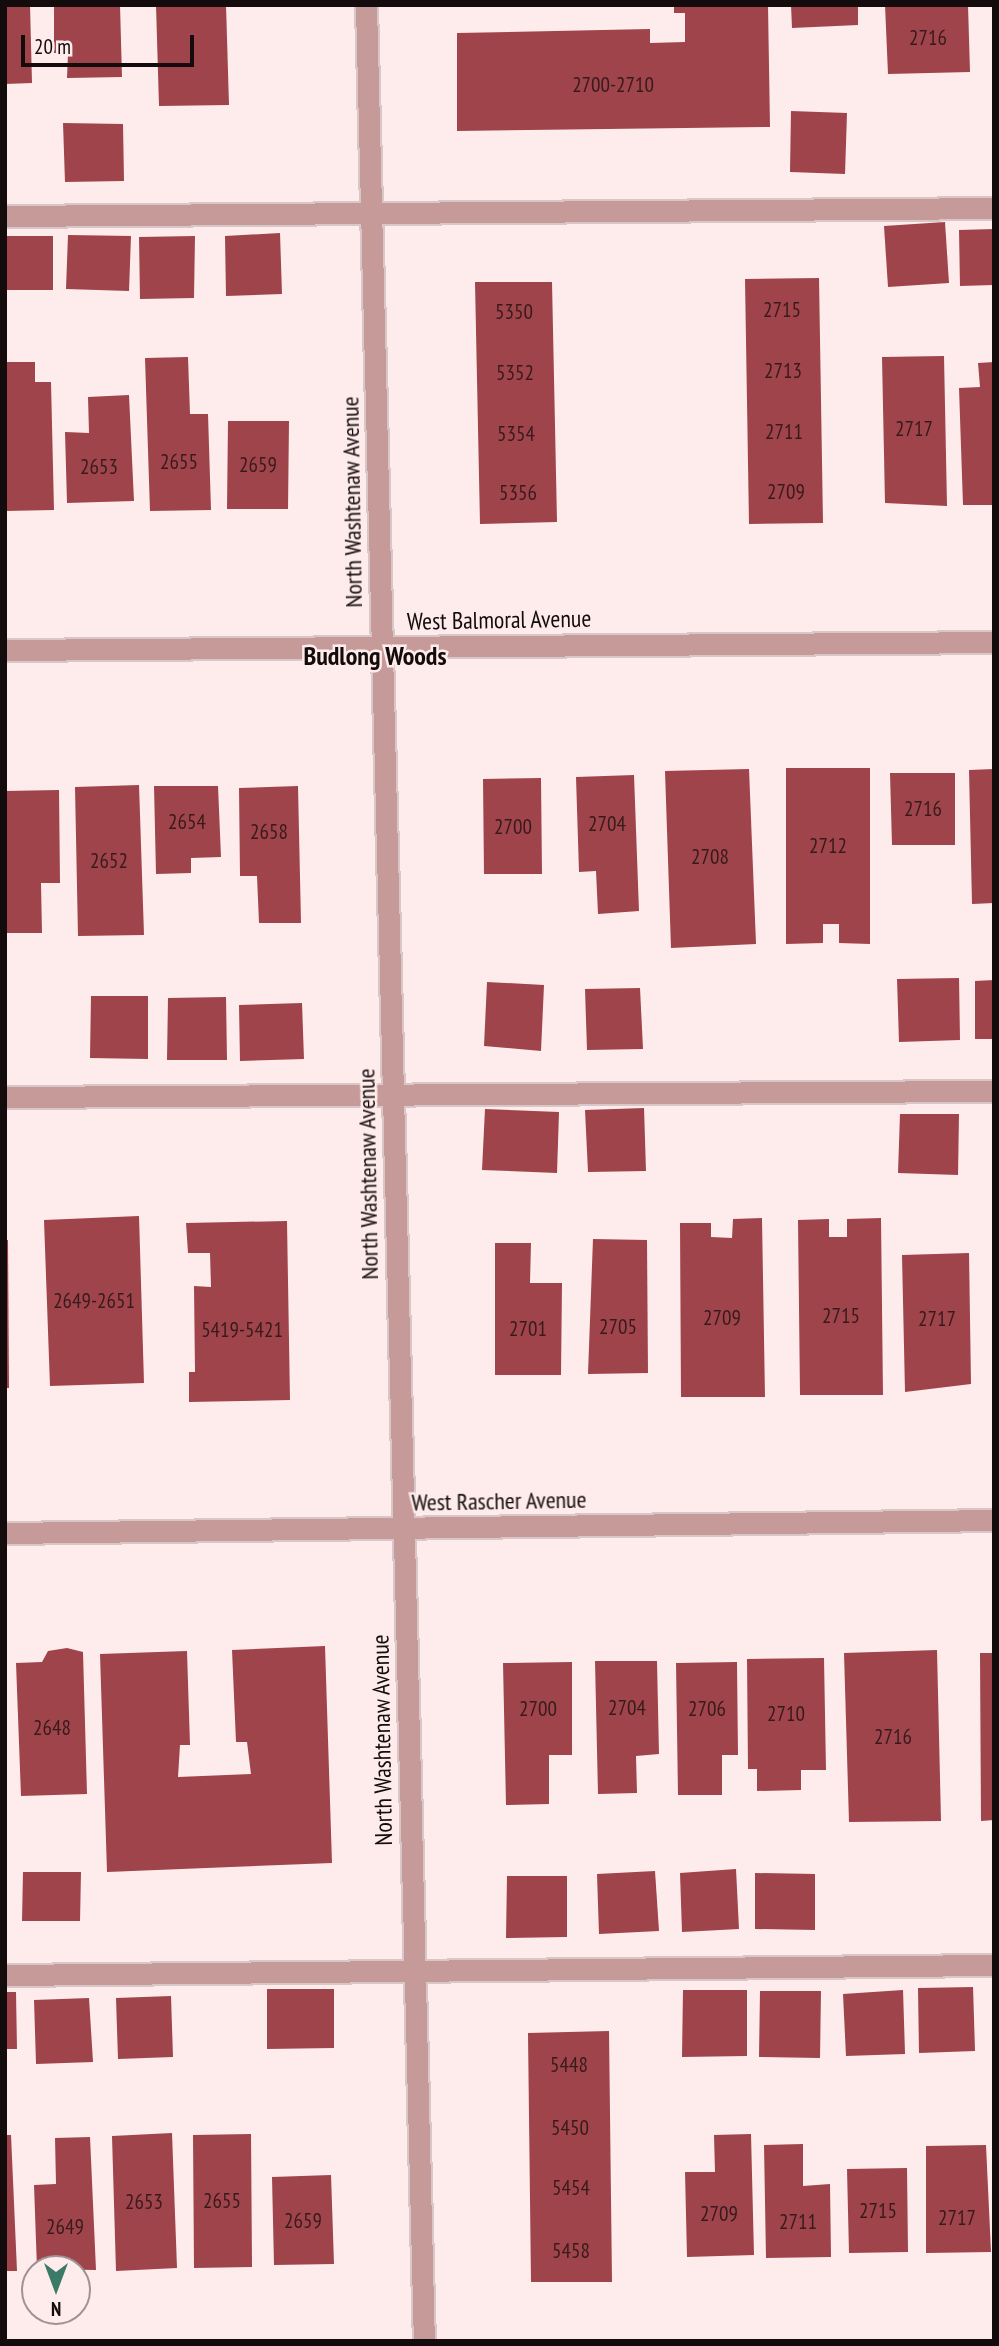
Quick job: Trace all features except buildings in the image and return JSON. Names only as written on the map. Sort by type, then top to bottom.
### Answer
[{"type":"street","name":"North Washtenaw Avenue","points":[[366,5],[424,2341]]},
{"type":"street","points":[[5,216],[994,208]]},
{"type":"street","name":"West Balmoral Avenue","points":[[5,650],[994,642]]},
{"type":"street","points":[[5,1097],[994,1091]]},
{"type":"street","name":"West Rascher Avenue","points":[[5,1533],[994,1520]]},
{"type":"street","points":[[5,1975],[994,1965]]},
{"type":"district","name":"Budlong Woods","points":[[375,656]]}]
